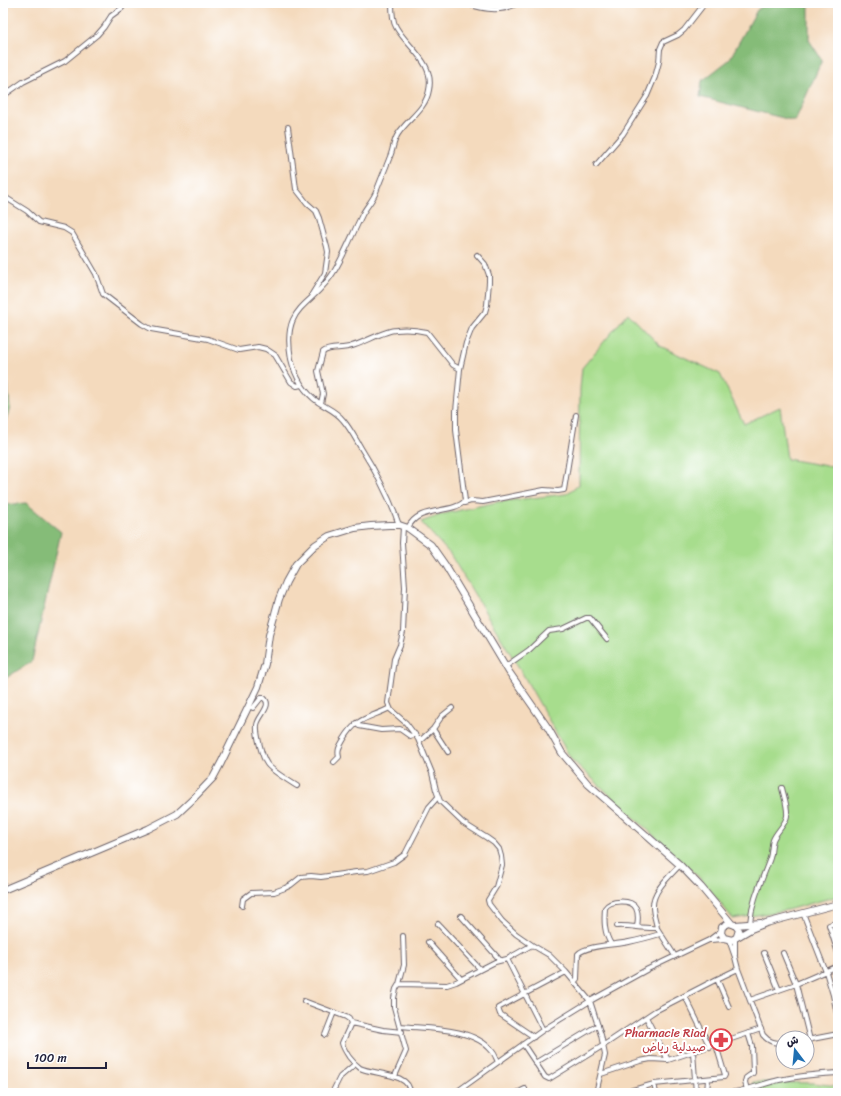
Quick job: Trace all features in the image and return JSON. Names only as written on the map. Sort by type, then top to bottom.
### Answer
[{"type":"street","points":[[3,96],[23,82],[65,61],[97,35],[111,16],[120,10],[124,3]]},
{"type":"street","points":[[307,301],[326,283],[334,271],[355,228],[376,192],[398,135],[418,112],[427,97],[429,90],[431,78],[428,68],[396,27],[393,18],[392,3]]},
{"type":"street","points":[[465,3],[488,9],[511,7],[517,3]]},
{"type":"street","points":[[596,165],[623,134],[647,96],[656,77],[661,45],[684,30],[704,3]]},
{"type":"street","points":[[288,127],[296,189],[307,203],[316,211],[328,252],[324,276],[293,318],[290,335],[291,357],[294,371],[301,385],[309,394],[335,412],[352,434],[376,472],[395,515],[403,527],[426,540],[436,552],[506,666],[548,728],[562,754],[588,784],[680,866],[738,930],[732,938],[738,969],[761,1029],[767,1040],[772,1043],[775,1043]]},
{"type":"street","points":[[3,196],[27,211],[39,222],[64,228],[72,233],[96,274],[103,294],[142,324],[151,329],[208,340],[239,350],[258,347],[266,349],[275,355],[291,382],[297,386],[301,385]]},
{"type":"street","points":[[464,503],[465,498],[456,422],[460,368],[469,334],[475,323],[485,312],[489,282],[489,274],[485,264],[477,255]]},
{"type":"street","points":[[321,403],[323,394],[318,371],[323,352],[331,348],[342,349],[353,346],[393,330],[426,332],[453,365],[460,368]]},
{"type":"street","points":[[3,890],[116,844],[160,824],[177,814],[213,778],[222,763],[262,675],[269,634],[278,599],[296,564],[304,554],[322,540],[339,533],[371,526],[403,527],[419,516],[472,501],[483,502],[544,490],[564,490],[576,415]]},
{"type":"street","points":[[403,527],[402,542],[405,586],[403,632],[400,645],[394,659],[388,699],[390,708],[406,723],[418,738],[432,773],[438,797],[452,814],[494,843],[499,849],[502,865],[496,887],[488,900],[489,904],[502,921],[516,934],[549,955],[566,972],[590,1001],[604,1045],[605,1055],[596,1093]]},
{"type":"street","points":[[506,666],[529,650],[549,631],[564,629],[586,618],[590,618],[607,639]]},
{"type":"street","points":[[248,706],[253,708],[261,698],[266,700],[267,707],[257,724],[257,734],[265,760],[270,767],[297,786]]},
{"type":"street","points":[[334,762],[339,757],[337,752],[339,748],[350,729],[356,723],[390,708]]},
{"type":"street","points":[[418,738],[422,739],[433,729],[442,716],[452,708]]},
{"type":"street","points":[[356,723],[359,726],[380,730],[400,729],[410,736],[415,734]]},
{"type":"street","points":[[433,729],[448,752]]},
{"type":"street","points":[[750,923],[751,908],[771,856],[772,842],[786,818],[782,788]]},
{"type":"street","points":[[242,906],[243,899],[251,894],[274,892],[291,885],[306,875],[321,877],[368,871],[394,862],[405,854],[429,806],[438,797]]},
{"type":"street","points":[[675,956],[657,928],[653,907],[655,897],[662,885],[680,866]]},
{"type":"street","points":[[610,944],[607,939],[604,926],[604,908],[606,905],[620,902],[635,906],[638,914],[637,927]]},
{"type":"street","points":[[710,940],[732,938],[766,923],[838,904]]},
{"type":"street","points":[[719,909],[722,936],[732,938]]},
{"type":"street","points":[[803,914],[826,972],[838,1018]]},
{"type":"street","points":[[461,916],[500,960]]},
{"type":"street","points":[[838,922],[830,925],[829,927],[838,953]]},
{"type":"street","points":[[455,1093],[543,1030],[590,1001],[648,969],[710,940],[725,924],[766,923]]},
{"type":"street","points":[[438,924],[480,969]]},
{"type":"street","points":[[617,926],[629,925],[657,928]]},
{"type":"street","points":[[574,982],[577,979],[578,954],[583,950],[610,944],[627,943],[660,934]]},
{"type":"street","points":[[395,1076],[406,1051],[394,1007],[396,989],[399,984],[404,965],[403,936]]},
{"type":"street","points":[[428,942],[461,979]]},
{"type":"street","points":[[399,984],[447,985],[500,960],[507,959],[532,945]]},
{"type":"street","points":[[783,953],[796,984],[806,1030]]},
{"type":"street","points":[[764,954],[779,990]]},
{"type":"street","points":[[507,959],[543,1030]]},
{"type":"street","points":[[750,1000],[796,984],[838,966]]},
{"type":"street","points":[[523,1044],[545,1078],[548,1079],[604,1045],[646,1017],[738,969]]},
{"type":"street","points":[[534,1037],[507,1019],[498,1011],[500,1006],[566,972]]},
{"type":"street","points":[[717,979],[729,1007]]},
{"type":"street","points":[[685,996],[710,1046]]},
{"type":"street","points":[[304,1001],[349,1019],[351,1023],[402,1032]]},
{"type":"street","points":[[325,1035],[334,1012]]},
{"type":"street","points":[[646,1017],[668,1060]]},
{"type":"street","points":[[351,1023],[342,1046],[355,1064],[369,1071],[395,1076],[410,1087],[410,1093]]},
{"type":"street","points":[[536,1063],[598,1025]]},
{"type":"street","points":[[400,1026],[456,1032],[467,1035],[484,1044],[492,1051],[498,1062]]},
{"type":"street","points":[[601,1074],[640,1061],[651,1059],[668,1060],[761,1029]]},
{"type":"street","points":[[747,1090],[746,1078],[753,1073],[752,1046],[748,1033]]},
{"type":"street","points":[[815,1039],[838,1034]]},
{"type":"street","points":[[622,1093],[654,1084],[724,1077],[725,1076],[716,1045]]},
{"type":"street","points":[[693,1052],[696,1093]]},
{"type":"street","points":[[332,1093],[340,1077],[355,1064]]},
{"type":"street","points":[[728,1093],[747,1090],[779,1080],[838,1073]]},
{"type":"street","points":[[707,1093],[708,1079]]},
{"type":"street","points":[[654,1084],[656,1093]]},
{"type":"street","points":[[517,1093],[525,1089]]},
{"type":"green space","points":[[767,3],[809,3],[809,40],[822,60],[795,121],[700,97],[702,81],[729,60],[757,10]]},
{"type":"green space","points":[[628,313],[660,346],[720,374],[744,424],[780,407],[787,459],[838,468],[838,896],[787,910],[733,919],[704,882],[571,759],[521,671],[450,554],[421,522],[443,514],[497,502],[566,494],[579,485],[580,389],[582,368]]},
{"type":"green space","points":[[3,338],[10,408],[3,428]]},
{"type":"green space","points":[[26,503],[61,532],[32,661],[3,680],[3,505]]},
{"type":"green space","points":[[753,1082],[812,1083],[838,1086],[838,1093],[752,1093]]},
{"type":"place","name":"Pharmacie Riad صيدلية رياض","points":[[721,1040]]}]
